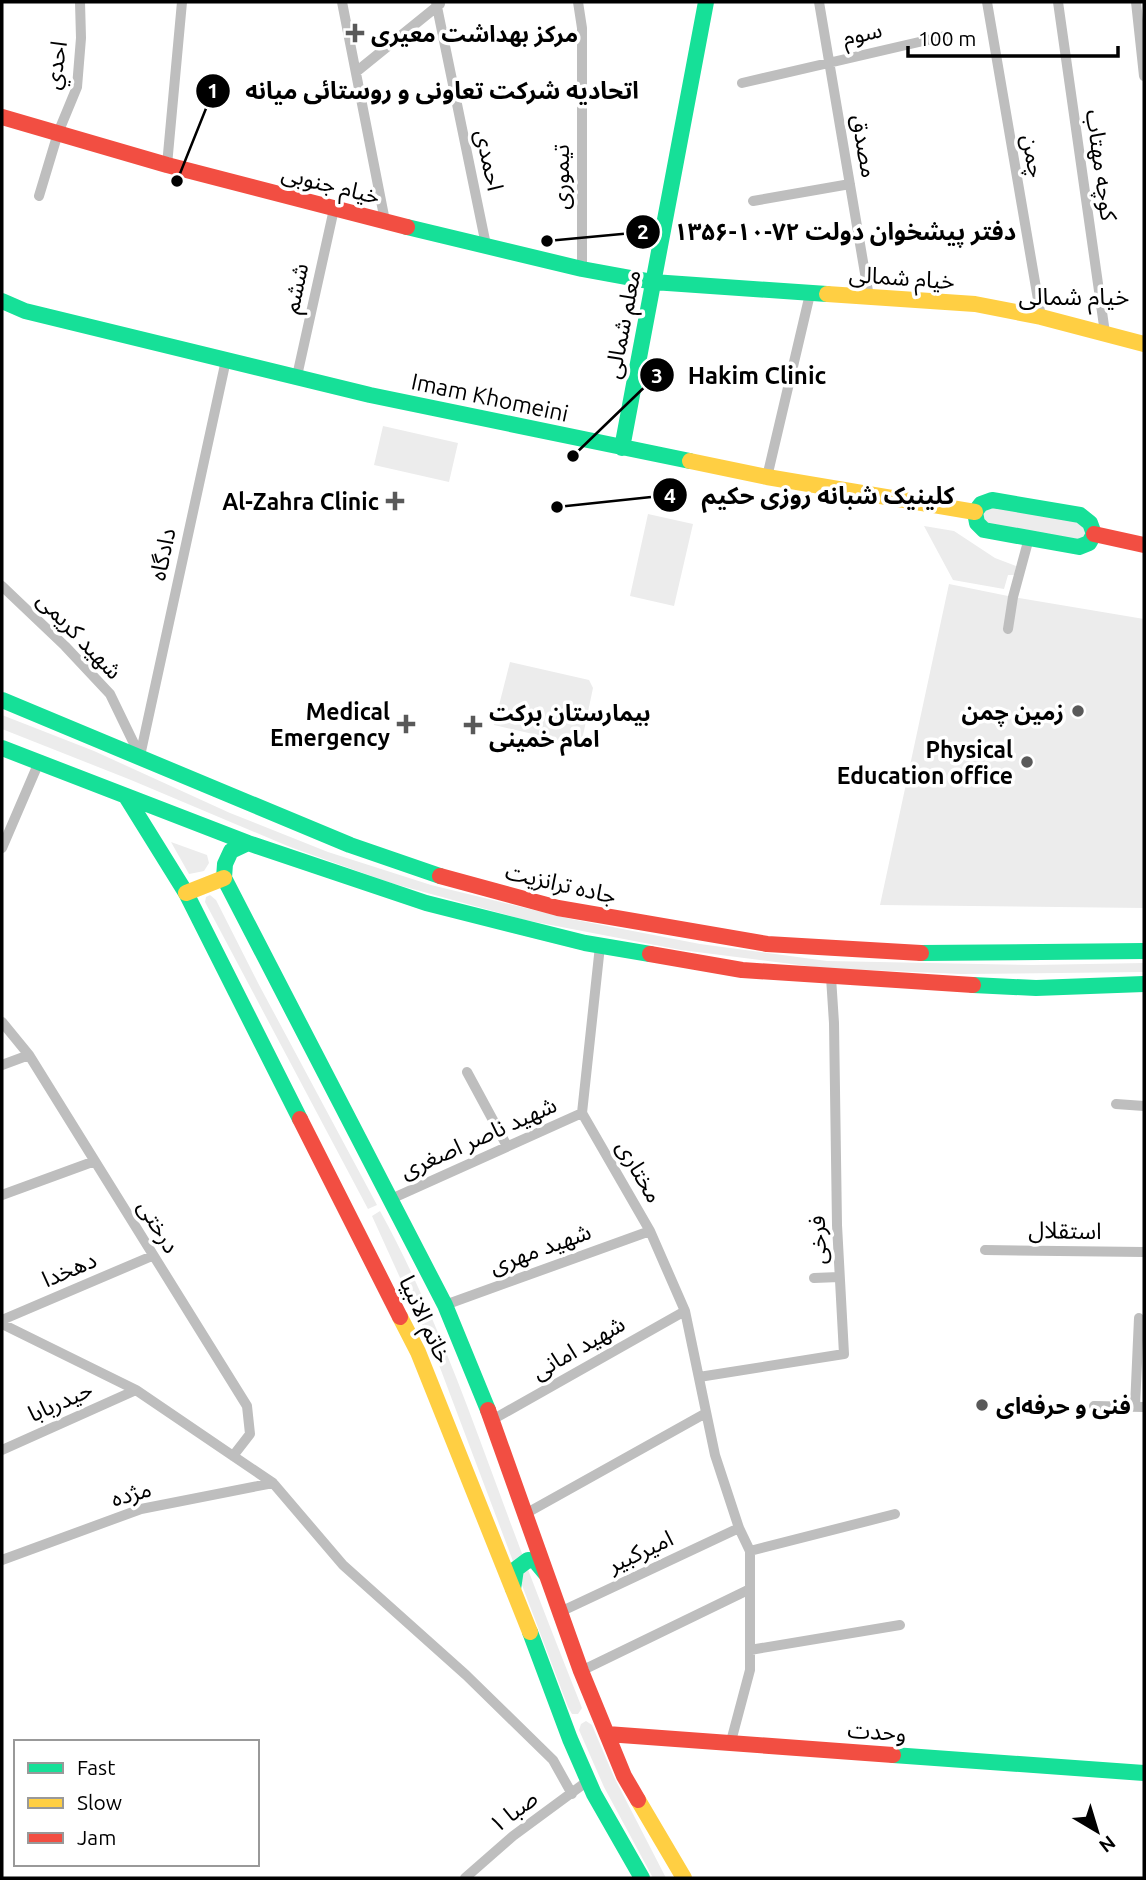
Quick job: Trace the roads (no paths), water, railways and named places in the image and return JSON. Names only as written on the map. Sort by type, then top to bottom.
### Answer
[{"type":"main road","name":"معلم شمالی","points":[[622,448],[706,2]]},
{"type":"main road","name":"خیام جنوبی","points":[[2,117],[167,165],[334,209],[582,269],[653,282]]},
{"type":"main road","name":"خیام شمالی","points":[[653,282],[975,304],[1041,317],[1144,344]]},
{"type":"main road","name":"Imam Khomeini","points":[[2,301],[25,311],[370,395],[767,477],[975,512]]},
{"type":"main road","points":[[992,500],[1080,515],[1090,523],[1094,534],[1089,543],[1079,547],[984,530],[977,523],[975,512],[981,504],[992,500]]},
{"type":"main road","points":[[1094,534],[1144,545]]},
{"type":"main road","name":"جاده ترانزیت","points":[[2,700],[359,848],[444,877],[558,908],[751,942],[930,954],[1144,951]]},
{"type":"main road","points":[[2,748],[248,843],[426,903],[600,946],[743,970],[831,977],[1036,988],[1144,985]]},
{"type":"main road","name":"خاتم الانبیا","points":[[127,798],[186,893],[418,1352],[570,1740],[594,1794],[642,1878]]},
{"type":"main road","points":[[186,893],[224,878],[225,864],[231,851],[248,843]]},
{"type":"main road","name":"خاتم الانبیا","points":[[224,878],[444,1305],[492,1420],[581,1671],[624,1776],[683,1877]]},
{"type":"main road","points":[[513,1589],[516,1570],[528,1560],[535,1561],[547,1575]]},
{"type":"main road","name":"وحدت","points":[[607,1734],[1144,1773]]},
{"type":"street","name":"احدي","points":[[39,196],[58,133],[77,87],[81,38],[80,2]]},
{"type":"street","points":[[167,165],[182,2]]},
{"type":"street","points":[[342,2],[385,221]]},
{"type":"street","name":"تیموری","points":[[578,2],[582,28],[582,269]]},
{"type":"street","name":"مصدق","points":[[819,2],[869,297]]},
{"type":"street","name":"چمن","points":[[986,2],[1041,317]]},
{"type":"street","name":"کوچه مهتاب","points":[[1058,2],[1105,333]]},
{"type":"street","points":[[1136,2],[1144,76]]},
{"type":"street","points":[[356,72],[438,3]]},
{"type":"street","name":"احمدی","points":[[438,3],[486,245]]},
{"type":"street","name":"سوم","points":[[742,83],[945,36]]},
{"type":"street","points":[[753,201],[850,184]]},
{"type":"street","name":"ششم","points":[[297,376],[334,209]]},
{"type":"street","points":[[767,477],[810,294]]},
{"type":"street","name":"دادگاه","points":[[140,756],[226,360]]},
{"type":"street","points":[[1009,629],[1013,597],[1029,538]]},
{"type":"street","name":"شهید کریمی","points":[[2,586],[65,646],[110,694],[140,756]]},
{"type":"street","points":[[2,848],[39,762]]},
{"type":"street","points":[[582,1113],[600,946]]},
{"type":"street","name":"فرخی","points":[[699,1377],[844,1354],[839,1277],[831,977]]},
{"type":"street","name":"درختی","points":[[2,1022],[29,1055],[247,1406],[250,1434],[233,1456]]},
{"type":"street","points":[[2,1065],[29,1055]]},
{"type":"street","points":[[467,1072],[508,1146]]},
{"type":"street","points":[[1116,1104],[1144,1106]]},
{"type":"street","name":"شهید ناصر اصغری","points":[[391,1199],[582,1113]]},
{"type":"street","name":"مختاری","points":[[582,1113],[650,1231],[685,1311],[715,1455],[739,1528],[750,1551],[750,1670],[730,1745]]},
{"type":"street","points":[[2,1195],[95,1161]]},
{"type":"street","name":"شهید مهری","points":[[444,1305],[650,1231]]},
{"type":"street","name":"استقلال","points":[[985,1250],[1144,1252]]},
{"type":"street","name":"دهخدا","points":[[2,1322],[152,1256]]},
{"type":"street","points":[[814,1278],[839,1277]]},
{"type":"street","name":"شهید امانی","points":[[492,1420],[685,1311]]},
{"type":"street","points":[[1094,1406],[1140,1407],[1139,1318]]},
{"type":"street","points":[[2,1322],[136,1390],[272,1483],[343,1565],[466,1675],[553,1760],[572,1794]]},
{"type":"street","name":"حیدربابا","points":[[2,1450],[136,1390]]},
{"type":"street","points":[[525,1514],[706,1413]]},
{"type":"street","name":"مژده","points":[[4,1559],[141,1509],[272,1483]]},
{"type":"street","points":[[750,1551],[895,1514]]},
{"type":"street","name":"امیرکبیر","points":[[560,1612],[739,1528]]},
{"type":"street","points":[[2,1547],[4,1559]]},
{"type":"street","points":[[581,1671],[750,1589]]},
{"type":"street","points":[[750,1650],[900,1625]]},
{"type":"street","name":"صبا ۱","points":[[465,1878],[513,1836],[589,1780]]},
{"type":"place","name":"مرکز بهداشت معیری","points":[[355,33]]},
{"type":"place","name":"اتحادیه شرکت تعاونی و روستائی میانه","points":[[177,181]]},
{"type":"place","name":"دفتر پیشخوان دولت ۷۲-۱۰-۱۳۵۶","points":[[547,241]]},
{"type":"place","name":"Hakim Clinic","points":[[573,456]]},
{"type":"place","name":"Al-Zahra Clinic","points":[[395,501]]},
{"type":"place","name":"کلینیک شبانه روزی حکیم","points":[[557,507]]},
{"type":"place","name":"زمین چمن","points":[[1078,711]]},
{"type":"place","name":"Medical Emergency","points":[[406,724]]},
{"type":"place","name":"بیمارستان برکت امام خمینی","points":[[473,725]]},
{"type":"place","name":"Physical Education office","points":[[1027,762]]},
{"type":"place","name":"فنی و حرفه‌ای","points":[[982,1405]]},
{"type":"district","name":"خیام شمالی","points":[[1074,296]]}]
